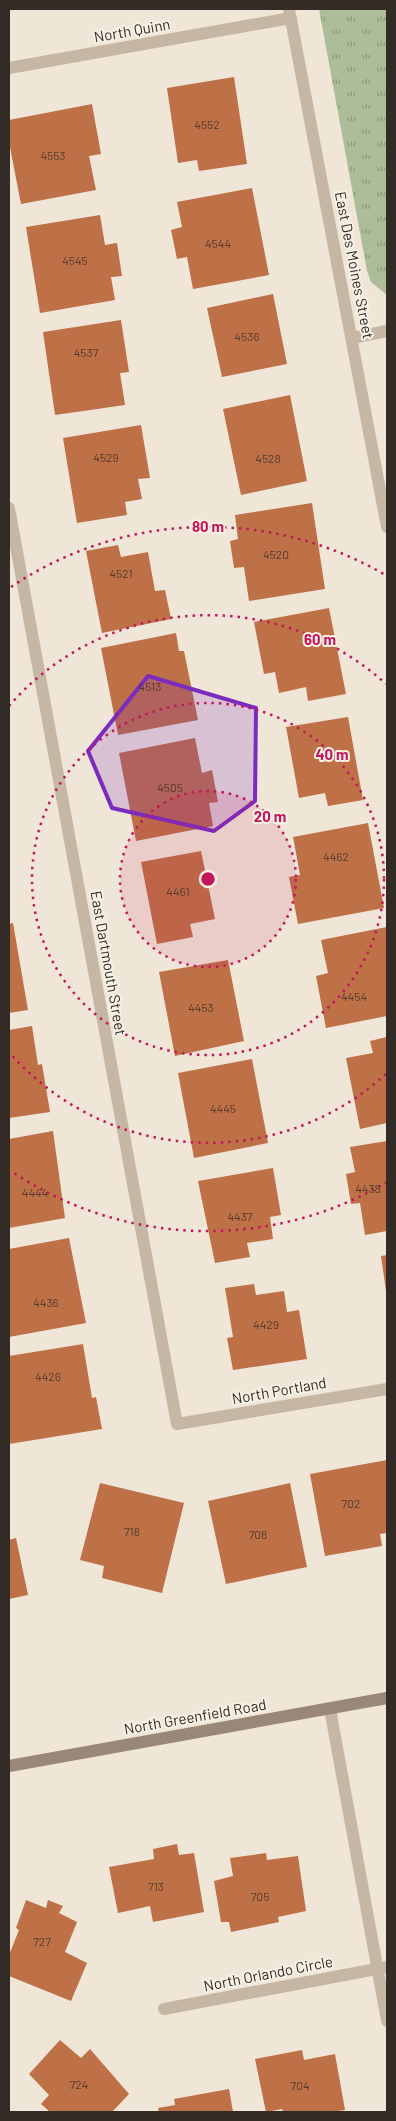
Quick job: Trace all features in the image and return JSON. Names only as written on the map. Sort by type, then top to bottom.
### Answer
[{"type":"main road","name":"North Greenfield Road","points":[[9,1766],[387,1698]]},
{"type":"street","name":"North Quinn","points":[[9,68],[290,14]]},
{"type":"street","name":"East Des Moines Street","points":[[290,14],[387,527]]},
{"type":"street","points":[[352,338],[387,331]]},
{"type":"street","name":"East Dartmouth Street","points":[[9,508],[177,1424]]},
{"type":"street","name":"North Portland","points":[[177,1424],[387,1389]]},
{"type":"street","points":[[330,1709],[382,1967],[387,2021]]},
{"type":"street","name":"North Orlando Circle","points":[[164,2009],[382,1967]]},
{"type":"highlighted area","points":[[148,676],[256,708],[255,801],[214,831],[112,808],[88,751]]},
{"type":"green space","points":[[319,9],[387,9],[387,295],[371,282],[367,271]]},
{"type":"building","points":[[234,77],[247,164],[199,171],[197,160],[178,163],[167,88]]},
{"type":"building","points":[[92,104],[101,154],[89,156],[96,190],[21,204],[9,142],[9,120]]},
{"type":"building","points":[[252,188],[269,275],[193,289],[187,257],[177,259],[171,230],[182,227],[177,202]]},
{"type":"building","points":[[100,215],[105,245],[117,243],[122,276],[111,277],[115,300],[40,313],[26,227]]},
{"type":"building","points":[[273,294],[287,364],[222,377],[207,308]]},
{"type":"building","points":[[121,320],[129,372],[120,373],[125,405],[55,415],[43,332]]},
{"type":"building","points":[[290,395],[307,481],[241,495],[223,409]]},
{"type":"building","points":[[141,425],[150,478],[138,479],[142,499],[125,502],[127,515],[77,523],[63,438]]},
{"type":"building","points":[[312,503],[325,589],[249,601],[244,567],[234,568],[230,541],[238,539],[235,515]]},
{"type":"building","points":[[118,545],[121,557],[148,552],[155,591],[165,590],[171,619],[102,633],[86,551]]},
{"type":"building","points":[[329,608],[346,694],[308,701],[306,687],[279,693],[275,672],[264,674],[254,622]]},
{"type":"building","points":[[176,633],[179,651],[184,651],[198,720],[118,735],[101,648]]},
{"type":"building","points":[[348,717],[363,800],[328,806],[325,793],[299,798],[286,727]]},
{"type":"building","points":[[195,738],[202,773],[212,770],[218,802],[209,803],[213,826],[136,841],[119,753]]},
{"type":"building","points":[[368,823],[384,908],[298,924],[289,877],[300,875],[293,837]]},
{"type":"building","points":[[201,851],[215,919],[190,924],[193,937],[157,944],[141,862]]},
{"type":"building","points":[[13,923],[28,1010],[9,1013],[9,924]]},
{"type":"building","points":[[387,927],[387,1016],[326,1028],[316,976],[328,973],[321,940]]},
{"type":"building","points":[[228,960],[244,1041],[175,1056],[159,972]]},
{"type":"building","points":[[32,1026],[38,1065],[42,1064],[50,1112],[9,1118],[9,1030]]},
{"type":"building","points":[[387,1037],[387,1123],[360,1129],[346,1058],[373,1053],[370,1041]]},
{"type":"building","points":[[252,1059],[268,1143],[194,1158],[178,1073]]},
{"type":"building","points":[[53,1131],[65,1218],[9,1228],[9,1139]]},
{"type":"building","points":[[387,1141],[387,1231],[365,1235],[360,1203],[351,1204],[346,1174],[355,1172],[350,1147]]},
{"type":"building","points":[[273,1168],[281,1215],[270,1217],[273,1239],[247,1243],[250,1257],[215,1263],[198,1181]]},
{"type":"building","points":[[69,1238],[86,1323],[9,1337],[9,1249]]},
{"type":"building","points":[[387,1255],[387,1291],[386,1291],[381,1256]]},
{"type":"building","points":[[254,1284],[256,1295],[284,1291],[287,1312],[299,1310],[307,1359],[233,1370],[227,1338],[233,1337],[225,1288]]},
{"type":"building","points":[[83,1344],[92,1398],[96,1397],[102,1429],[9,1444],[9,1356]]},
{"type":"building","points":[[387,1460],[387,1533],[380,1534],[382,1546],[325,1556],[310,1474]]},
{"type":"building","points":[[100,1483],[184,1503],[162,1593],[102,1578],[104,1566],[80,1560]]},
{"type":"building","points":[[290,1483],[307,1567],[226,1584],[208,1501]]},
{"type":"building","points":[[16,1538],[28,1595],[9,1599],[9,1540]]},
{"type":"building","points":[[177,1844],[179,1855],[194,1853],[204,1912],[153,1922],[150,1906],[118,1913],[109,1867],[154,1859],[153,1849]]},
{"type":"building","points":[[266,1853],[267,1860],[298,1856],[306,1911],[278,1917],[279,1922],[231,1932],[229,1922],[221,1922],[214,1881],[233,1876],[230,1858]]},
{"type":"building","points":[[26,1900],[46,1908],[48,1900],[63,1906],[59,1913],[77,1922],[65,1952],[87,1963],[71,2001],[9,1976],[9,1955],[19,1930],[16,1928]]},
{"type":"building","points":[[60,2040],[81,2058],[90,2049],[129,2094],[112,2112],[50,2112],[41,2104],[49,2095],[29,2074]]},
{"type":"building","points":[[302,2050],[304,2060],[335,2054],[345,2110],[331,2112],[283,2112],[282,2109],[266,2112],[255,2059]]},
{"type":"building","points":[[229,2089],[233,2112],[159,2112],[158,2108],[175,2105],[174,2099]]}]
